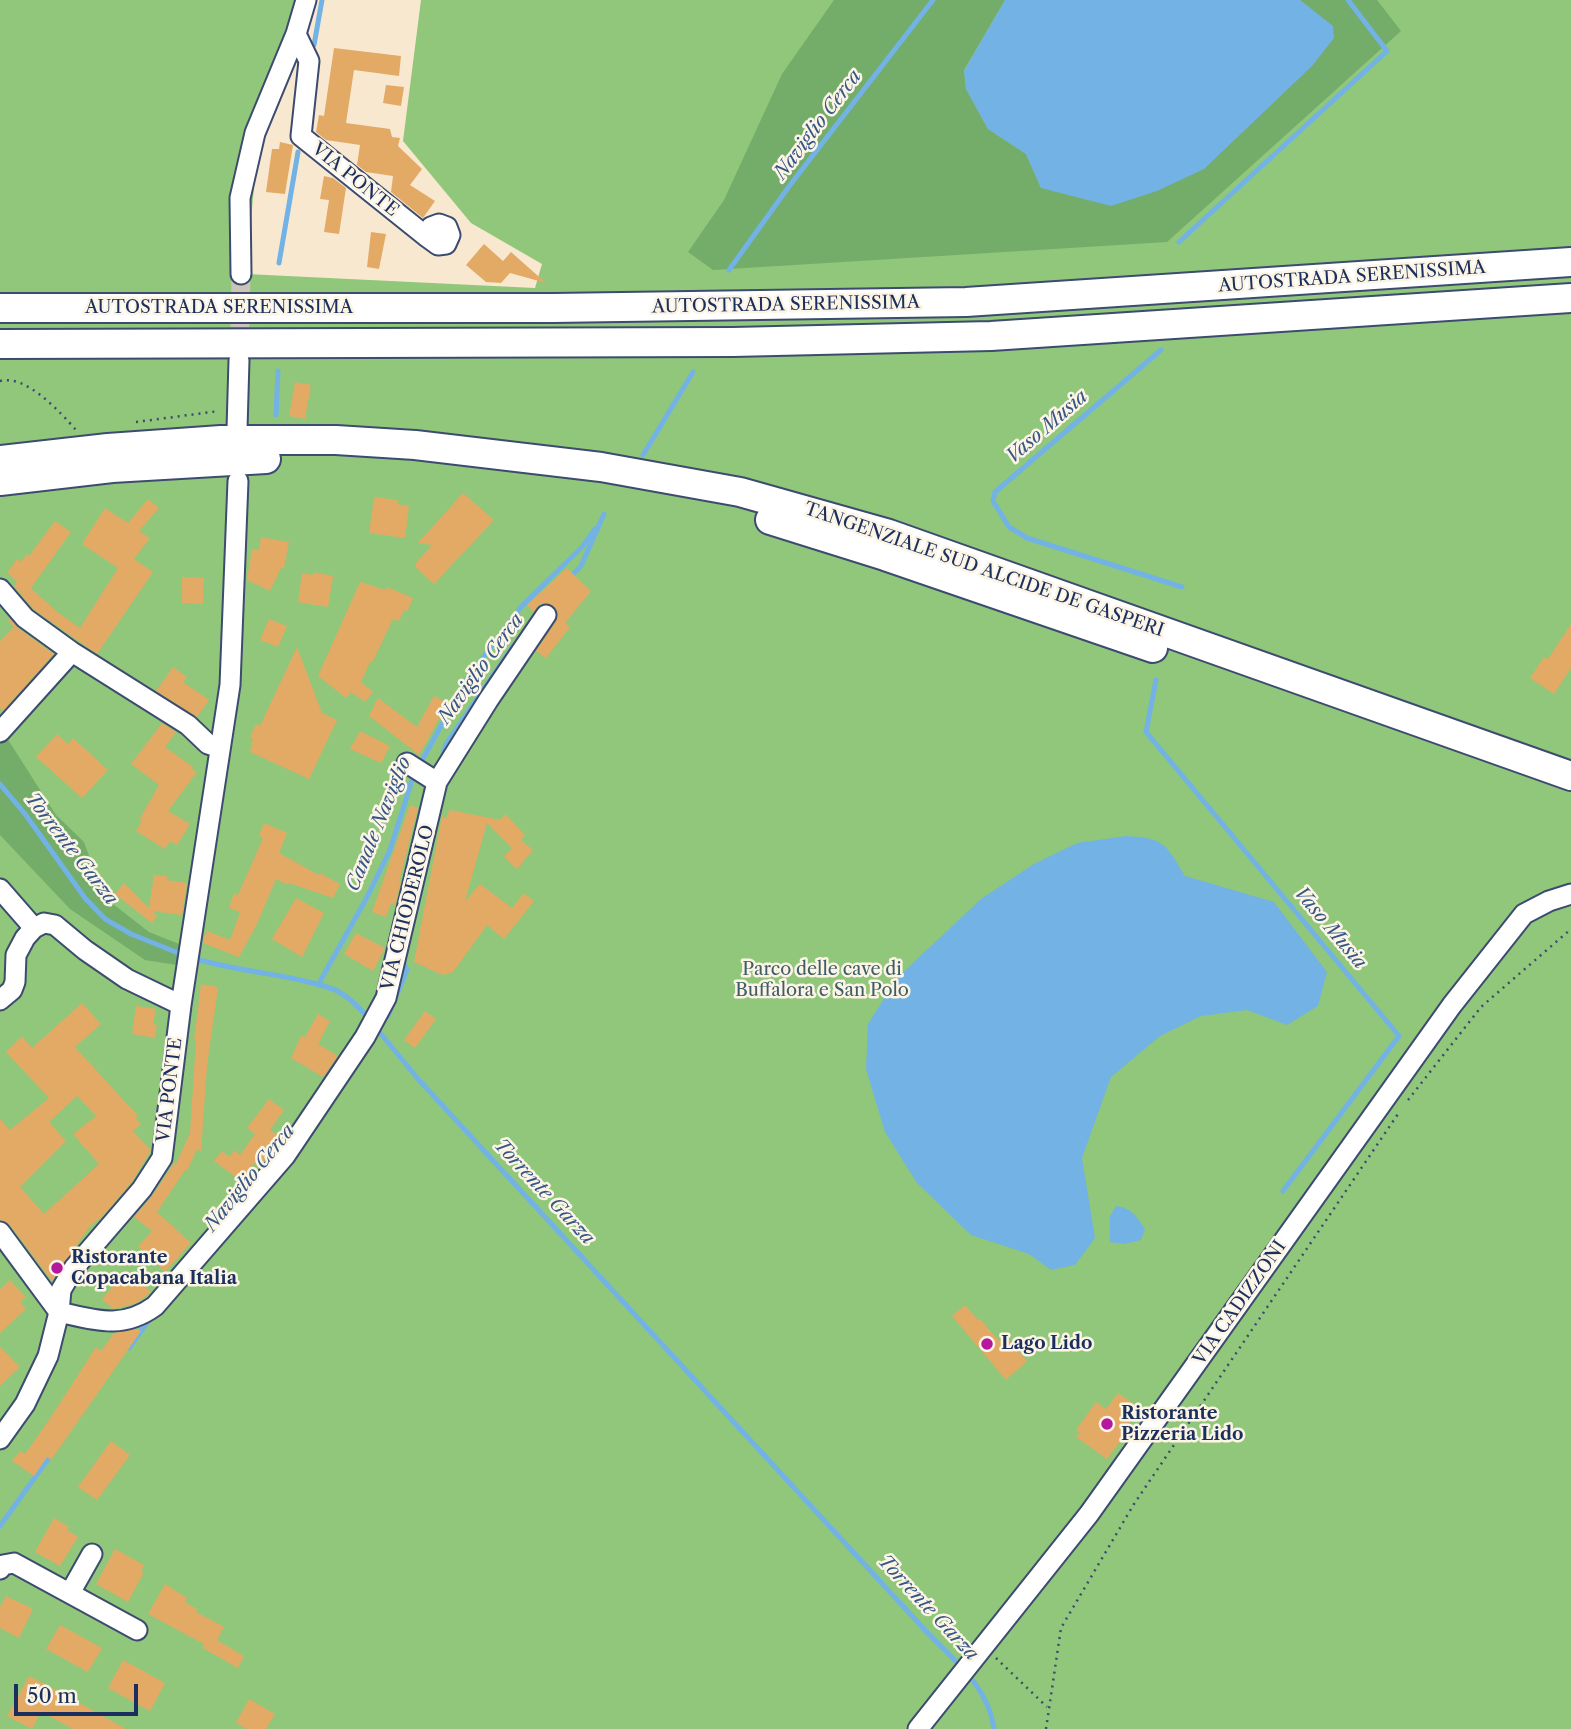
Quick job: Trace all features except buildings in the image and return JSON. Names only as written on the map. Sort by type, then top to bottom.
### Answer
[{"type":"highway","name":"AUTOSTRADA SERENISSIMA","points":[[0,308],[553,308],[966,302],[1571,262]]},
{"type":"highway","name":"AUTOSTRADA SERENISSIMA","points":[[0,344],[733,342],[977,337],[1571,298]]},
{"type":"highway","name":"TANGENZIALE SUD ALCIDE DE GASPERI","points":[[0,460],[108,448],[221,440],[336,440],[415,445],[601,467],[740,492],[889,534],[1571,776]]},
{"type":"highway","name":"TANGENZIALE SUD ALCIDE DE GASPERI","points":[[0,481],[112,468],[221,460],[336,459],[415,464],[600,486],[739,511],[800,527],[885,555],[1571,794]]},
{"type":"street","points":[[241,274],[240,198],[255,133],[296,34],[306,0]]},
{"type":"street","name":"VIA PONTE","points":[[296,34],[309,61],[301,136],[427,237]]},
{"type":"street","points":[[237,419],[239,360]]},
{"type":"street","name":"VIA PONTE","points":[[2,1431],[25,1404],[48,1356],[59,1312],[61,1290],[74,1268],[142,1189],[162,1158],[181,1005],[230,685],[238,481]]},
{"type":"street","points":[[0,589],[25,618],[72,652],[188,725],[208,744],[220,748]]},
{"type":"street","name":"VIA CHIODEROLO","points":[[59,1312],[93,1320],[121,1321],[139,1318],[155,1306],[285,1156],[365,1037],[386,998],[437,782],[546,615]]},
{"type":"street","points":[[0,732],[72,652]]},
{"type":"street","points":[[407,763],[437,782]]},
{"type":"street","points":[[0,889],[34,928]]},
{"type":"street","name":"VIA CADIZZONI","points":[[918,1729],[1089,1514],[1468,984],[1524,914],[1549,901],[1571,894]]},
{"type":"street","points":[[0,1000],[12,990],[15,982],[16,955],[34,928],[44,923],[55,925],[127,979],[181,1005]]},
{"type":"street","points":[[0,1232],[59,1312]]},
{"type":"street","points":[[70,1593],[92,1554]]},
{"type":"street","points":[[0,1569],[3,1565],[14,1563],[136,1630]]},
{"type":"path","points":[[0,381],[5,379],[31,388],[76,430]]},
{"type":"path","points":[[135,422],[237,419]]},
{"type":"path","points":[[1046,1729],[1061,1628],[1134,1504],[1406,1102],[1481,1007],[1571,929]]},
{"type":"path","points":[[978,1654],[1048,1708]]},
{"type":"green space","name":"Parco delle cave di Buffalora e San Polo","points":[[0,0],[310,0],[259,133],[246,274],[535,288],[542,264],[471,223],[403,141],[421,0],[1571,0],[1571,1729],[0,1729]]},
{"type":"green space","points":[[834,0],[1005,0],[964,70],[966,89],[988,129],[1026,154],[1041,188],[1333,27],[1300,0],[1377,0],[1401,31],[1167,242],[713,270],[688,252],[724,200],[782,74]]},
{"type":"green space","points":[[0,727],[56,815],[84,842],[104,897],[149,932],[179,944],[177,965],[145,960],[70,909],[0,835]]},
{"type":"water","points":[[1005,0],[1300,0],[1333,26],[1334,38],[1312,66],[1204,169],[1157,191],[1111,206],[1041,188],[1026,154],[988,129],[966,89],[964,71]]},
{"type":"water","points":[[1126,836],[1149,839],[1163,845],[1185,876],[1274,902],[1327,972],[1318,1006],[1287,1025],[1247,1010],[1201,1016],[1160,1036],[1111,1077],[1082,1158],[1095,1238],[1075,1265],[1051,1270],[1029,1254],[971,1235],[917,1183],[885,1132],[866,1069],[868,1024],[897,978],[981,899],[1034,864],[1077,843]]},
{"type":"water","points":[[1116,1206],[1134,1214],[1145,1229],[1141,1240],[1124,1244],[1110,1242],[1110,1216]]},
{"type":"waterway","points":[[314,45],[322,0]]},
{"type":"waterway","name":"Naviglio Cerca","points":[[729,270],[790,185],[933,0]]},
{"type":"waterway","name":"Vaso Musia","points":[[1179,242],[1387,51],[1348,0]]},
{"type":"waterway","points":[[279,263],[298,152]]},
{"type":"waterway","name":"Vaso Musia","points":[[1161,350],[995,492],[993,501],[1009,527],[1027,538],[1182,587]]},
{"type":"waterway","points":[[276,415],[278,371]]},
{"type":"waterway","name":"Naviglio Cerca","points":[[643,455],[693,372]]},
{"type":"waterway","name":"Naviglio Cerca","points":[[569,578],[581,566],[604,514]]},
{"type":"waterway","name":"Canale Naviglio","points":[[318,985],[390,850],[413,777],[465,682],[521,607],[583,546],[595,529]]},
{"type":"waterway","name":"Naviglio Cerca","points":[[442,757],[446,744],[514,645]]},
{"type":"waterway","name":"Vaso Musia","points":[[1156,680],[1146,732],[1399,1036],[1283,1191]]},
{"type":"waterway","name":"Torrente Garza","points":[[0,784],[25,814],[85,898],[105,919],[131,934],[183,955]]},
{"type":"waterway","name":"Torrente Garza","points":[[193,958],[334,989],[346,996],[370,1020]]},
{"type":"waterway","name":"Naviglio Cerca","points":[[388,1016],[407,970],[401,958]]},
{"type":"waterway","name":"Torrente Garza","points":[[376,1028],[419,1080],[968,1674],[985,1699],[994,1729]]},
{"type":"waterway","name":"Naviglio Cerca","points":[[129,1348],[152,1316]]},
{"type":"waterway","name":"Naviglio Cerca","points":[[0,1526],[51,1455]]},
{"type":"tunnel","points":[[239,356],[241,274]]},
{"type":"place","name":"Ristorante Copacabana Italia","points":[[57,1268]]},
{"type":"place","name":"Lago Lido","points":[[987,1344]]},
{"type":"place","name":"Ristorante Pizzeria Lido","points":[[1107,1424]]}]
